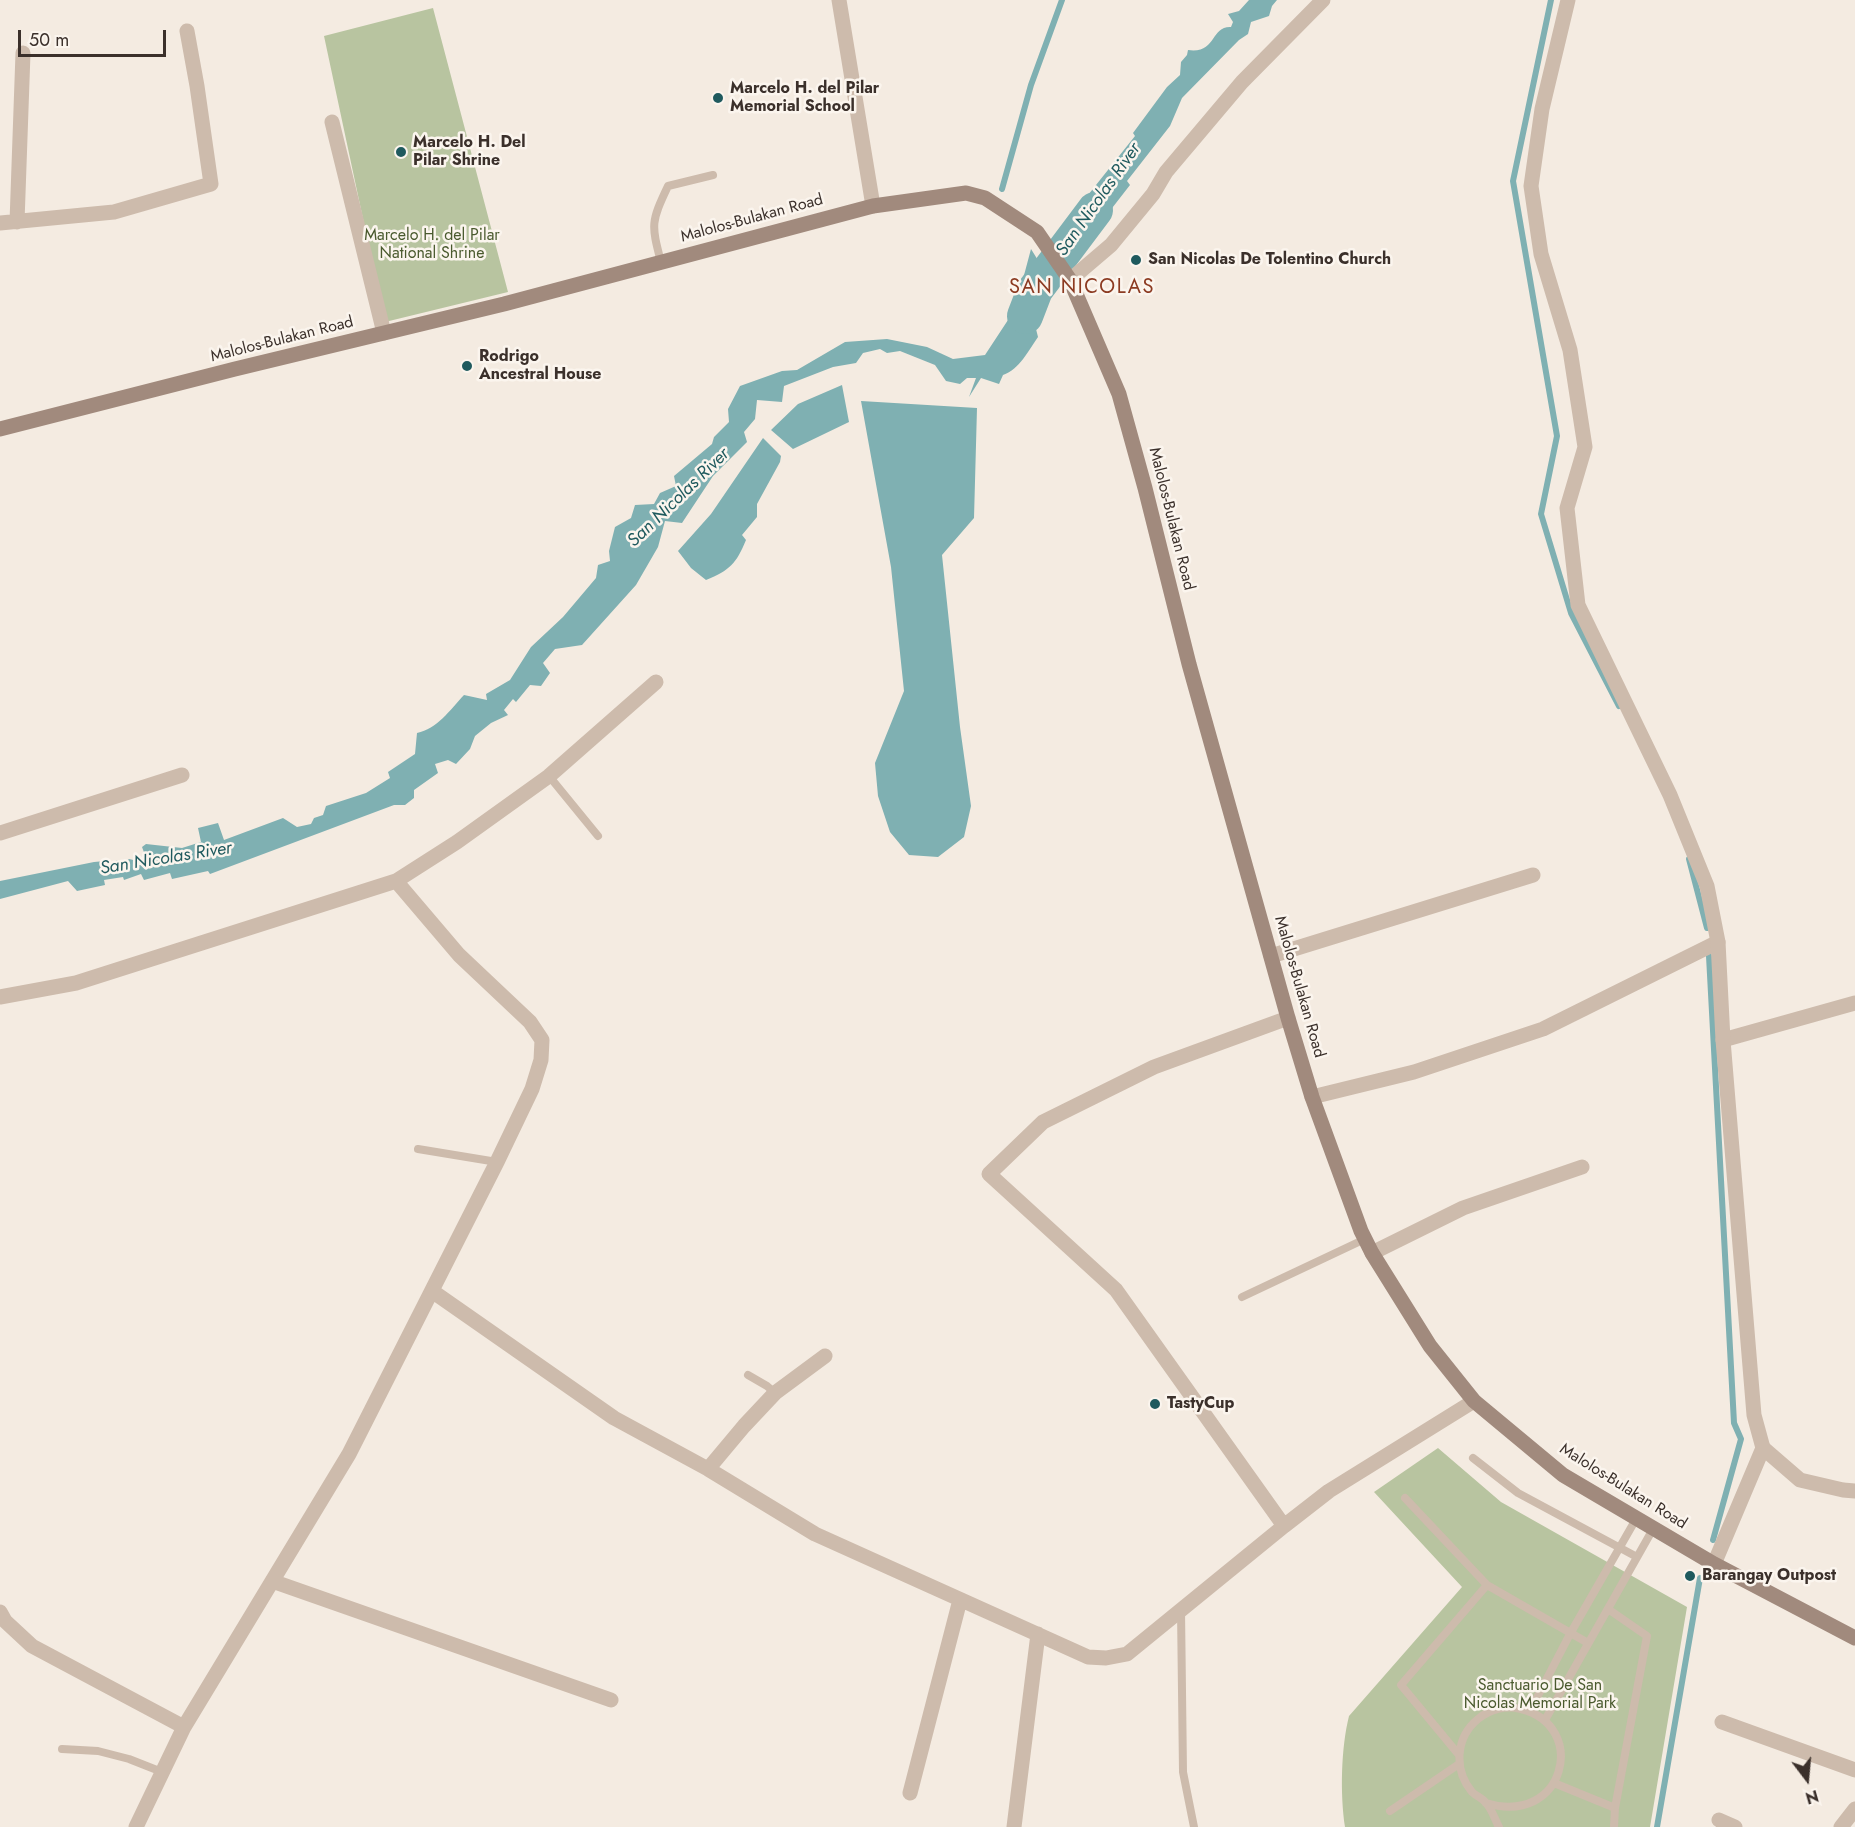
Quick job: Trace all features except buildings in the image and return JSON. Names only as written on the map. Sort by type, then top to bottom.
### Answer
[{"type":"main road","name":"Malolos-Bulakan Road","points":[[0,429],[504,304],[873,206],[966,193],[985,198],[1037,232],[1066,274],[1119,394],[1189,664],[1288,1018],[1312,1097],[1372,1253],[1430,1346],[1474,1401],[1563,1475],[1714,1564],[1855,1638]]},
{"type":"street","points":[[839,0],[873,206]]},
{"type":"street","points":[[1066,274],[1111,245],[1153,195],[1166,172],[1242,82],[1323,0]]},
{"type":"street","points":[[1568,0],[1542,109],[1531,186],[1541,254],[1570,350],[1585,447],[1567,508],[1578,605],[1674,805],[1707,886],[1718,942],[1723,1040],[1754,1415],[1763,1448],[1800,1480],[1855,1491]]},
{"type":"street","points":[[0,222],[114,212],[211,184],[187,31]]},
{"type":"street","points":[[17,222],[23,53]]},
{"type":"street","points":[[332,122],[384,333]]},
{"type":"street","points":[[0,997],[76,983],[396,881],[458,842],[549,776],[656,682]]},
{"type":"street","points":[[0,833],[182,775]]},
{"type":"street","points":[[1271,956],[1533,875]]},
{"type":"street","points":[[136,1827],[184,1727],[348,1454],[532,1089],[541,1060],[542,1040],[530,1022],[459,955],[396,881]]},
{"type":"street","points":[[1312,1097],[1414,1072],[1543,1029],[1718,942]]},
{"type":"street","points":[[1723,1040],[1855,1003]]},
{"type":"street","points":[[1284,1526],[1116,1290],[989,1174],[1043,1122],[1154,1066],[1288,1018]]},
{"type":"street","points":[[1372,1253],[1462,1208],[1582,1167]]},
{"type":"street","points":[[432,1291],[614,1418],[708,1469],[815,1534],[1088,1657],[1106,1658],[1127,1654],[1329,1491],[1474,1401]]},
{"type":"street","points":[[708,1469],[775,1393],[825,1356]]},
{"type":"street","points":[[1714,1564],[1763,1448]]},
{"type":"street","points":[[272,1581],[611,1700]]},
{"type":"street","points":[[910,1793],[960,1600]]},
{"type":"street","points":[[0,1612],[5,1621],[32,1646],[184,1727]]},
{"type":"street","points":[[1014,1827],[1038,1635]]},
{"type":"street","points":[[1722,1722],[1855,1770]]},
{"type":"street","points":[[1841,1827],[1855,1809]]},
{"type":"street","points":[[1719,1820],[1735,1827]]},
{"type":"lane","points":[[661,262],[653,225],[668,186],[713,175]]},
{"type":"lane","points":[[549,776],[598,836]]},
{"type":"lane","points":[[418,1149],[496,1162]]},
{"type":"lane","points":[[1242,1297],[1365,1239]]},
{"type":"lane","points":[[748,1375],[775,1393]]},
{"type":"lane","points":[[1473,1458],[1518,1493],[1636,1557]]},
{"type":"lane","points":[[1405,1498],[1487,1585],[1588,1643]]},
{"type":"lane","points":[[1530,1711],[1570,1634],[1636,1519]]},
{"type":"lane","points":[[1545,1720],[1653,1528]]},
{"type":"lane","points":[[1459,1755],[1401,1685],[1487,1585]]},
{"type":"lane","points":[[1608,1609],[1647,1636],[1615,1808],[1614,1827]]},
{"type":"lane","points":[[1182,1610],[1183,1772],[1194,1827]]},
{"type":"lane","points":[[1515,1707],[1530,1711],[1545,1720],[1555,1734],[1561,1750],[1560,1767],[1554,1784],[1545,1796],[1532,1804],[1516,1809],[1501,1808],[1486,1803],[1473,1793],[1464,1780],[1459,1764],[1463,1739],[1471,1725],[1483,1715],[1498,1708],[1515,1707]]},
{"type":"lane","points":[[62,1749],[98,1751],[162,1772]]},
{"type":"lane","points":[[1390,1811],[1459,1764]]},
{"type":"lane","points":[[1554,1784],[1615,1808]]},
{"type":"lane","points":[[1486,1803],[1499,1827]]},
{"type":"green space","name":"Marcelo H. del Pilar National Shrine","points":[[433,8],[508,292],[385,322],[324,36]]},
{"type":"green space","name":"Sanctuario De San Nicolas Memorial Park","points":[[1438,1448],[1501,1502],[1687,1607],[1650,1827],[1345,1827],[1342,1771],[1349,1716],[1462,1587],[1374,1492]]},
{"type":"water","points":[[1249,0],[1277,0],[1269,16],[1251,22],[1248,34],[1239,40],[1182,98],[1170,126],[1127,181],[1130,185],[1095,230],[1068,252],[1057,234],[1135,136],[1133,133],[1167,87],[1180,75],[1181,62],[1188,50],[1204,48],[1220,31],[1231,27],[1233,22],[1228,14],[1239,11]]},
{"type":"water","points":[[1031,249],[1049,278],[1048,297],[1039,303],[1034,321],[1038,337],[1019,364],[1003,375],[999,384],[981,378],[969,397],[976,378],[967,378],[960,384],[946,381],[935,365],[900,351],[887,353],[880,349],[863,353],[856,363],[833,367],[784,386],[782,402],[757,400],[755,419],[744,432],[747,442],[713,476],[682,523],[665,521],[658,547],[636,585],[582,645],[555,649],[543,663],[550,673],[541,686],[530,685],[516,702],[513,699],[504,710],[508,715],[491,723],[475,736],[470,749],[456,764],[448,760],[435,764],[438,773],[414,790],[414,798],[405,805],[394,805],[210,874],[208,871],[172,879],[170,873],[144,880],[141,874],[124,880],[123,877],[104,880],[105,885],[77,891],[68,881],[0,899],[0,881],[94,862],[105,861],[111,865],[117,860],[124,863],[129,859],[138,861],[145,855],[142,847],[146,844],[182,848],[201,842],[198,828],[218,823],[224,840],[283,818],[297,827],[311,824],[314,818],[323,815],[326,806],[366,793],[390,778],[388,772],[415,754],[417,733],[437,723],[464,695],[487,700],[486,694],[510,680],[531,647],[563,617],[596,578],[598,565],[610,561],[609,551],[615,527],[631,518],[635,505],[654,504],[660,493],[676,486],[674,476],[712,444],[714,437],[729,422],[728,409],[740,386],[782,371],[797,370],[845,342],[887,339],[927,347],[953,359],[985,355],[1008,320],[1018,314],[1019,294]]},
{"type":"water","points":[[842,385],[849,422],[793,449],[771,430],[798,404]]},
{"type":"water","points":[[861,401],[977,408],[974,518],[942,555],[960,727],[971,806],[964,837],[938,857],[909,855],[890,832],[878,796],[875,763],[904,691],[891,567]]},
{"type":"water","points":[[763,438],[781,456],[780,462],[757,504],[757,517],[742,535],[746,540],[739,555],[727,569],[706,580],[691,568],[678,551],[711,514]]},
{"type":"waterway","points":[[1002,189],[1031,85],[1062,0]]},
{"type":"waterway","points":[[1551,0],[1513,181],[1557,436],[1541,514],[1571,613],[1619,706]]},
{"type":"waterway","name":"San Nicolas River","points":[[1025,316],[1035,290],[1095,210]]},
{"type":"waterway","points":[[1689,859],[1707,928]]},
{"type":"waterway","points":[[1709,956],[1734,1423],[1741,1439],[1713,1540]]},
{"type":"waterway","points":[[1657,1827],[1700,1578]]},
{"type":"place","name":"Marcelo H. del Pilar Memorial School","points":[[718,98]]},
{"type":"place","name":"Marcelo H. Del Pilar Shrine","points":[[401,152]]},
{"type":"place","name":"San Nicolas De Tolentino Church","points":[[1136,260]]},
{"type":"place","name":"Rodrigo Ancestral House","points":[[467,366]]},
{"type":"place","name":"TastyCup","points":[[1155,1404]]},
{"type":"place","name":"Barangay Outpost","points":[[1690,1576]]},
{"type":"district","name":"SAN NICOLAS","points":[[1082,288]]}]
